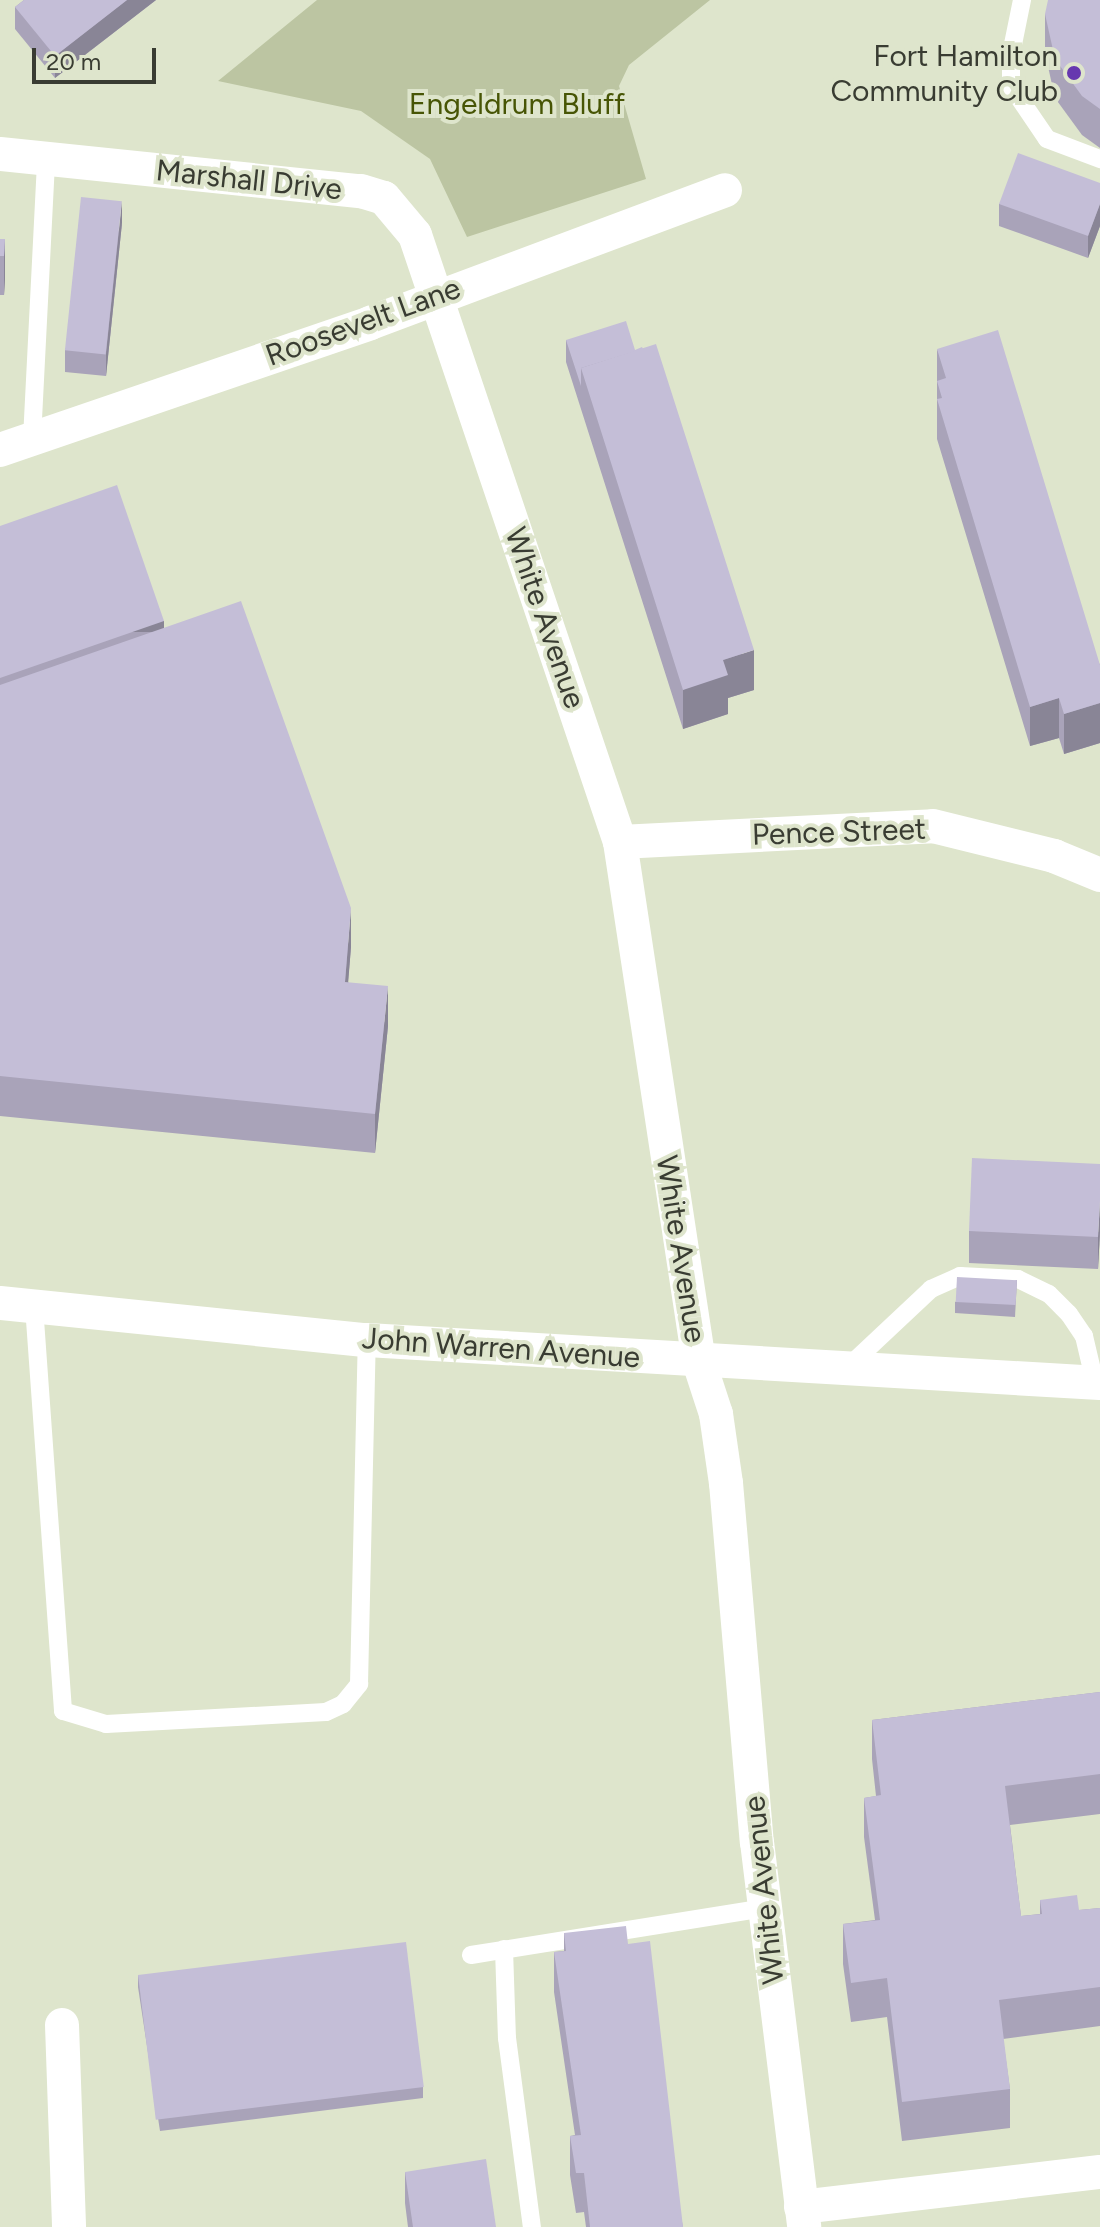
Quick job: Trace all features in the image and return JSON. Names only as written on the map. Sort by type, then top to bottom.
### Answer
[{"type":"street","name":"Marshall Drive","points":[[0,154],[361,191],[384,198],[415,235],[437,297]]},
{"type":"street","name":"Roosevelt Lane","points":[[0,450],[437,297],[725,190]]},
{"type":"street","name":"White Avenue","points":[[437,297],[620,842],[699,1362],[716,1414],[726,1483],[765,1908],[802,2217]]},
{"type":"street","name":"Pence Street","points":[[620,842],[933,826],[1054,856],[1100,875]]},
{"type":"street","name":"John Warren Avenue","points":[[0,1303],[367,1340],[699,1362],[1097,1383]]},
{"type":"street","points":[[62,2025],[69,2227]]},
{"type":"street","points":[[802,2217],[1100,2172]]},
{"type":"lane","points":[[1022,0],[1011,54],[1011,86],[1047,139],[1100,159]]},
{"type":"lane","points":[[32,439],[46,159]]},
{"type":"lane","points":[[846,1369],[931,1289],[960,1276],[1018,1279],[1049,1294],[1069,1314],[1084,1336],[1097,1383]]},
{"type":"lane","points":[[34,1306],[63,1711],[106,1724],[326,1712],[343,1704],[359,1684],[367,1340]]},
{"type":"lane","points":[[471,1955],[765,1908]]},
{"type":"lane","points":[[504,1949],[507,2038],[532,2227]]},
{"type":"green space","name":"Engeldrum Bluff","points":[[317,0],[710,0],[629,65],[619,86],[646,179],[467,237],[430,159],[361,111],[218,81]]},
{"type":"building","points":[[24,0],[127,0],[55,56],[15,7]]},
{"type":"building","name":"Fort Hamilton Community Club","points":[[1048,0],[1100,0],[1100,109],[1082,96],[1055,59],[1045,14]]},
{"type":"building","points":[[1018,153],[1100,183],[1100,204],[1088,236],[999,204]]},
{"type":"building","points":[[81,197],[122,201],[106,354],[65,350]]},
{"type":"building","points":[[0,239],[5,239],[4,256],[0,256]]},
{"type":"building","points":[[626,321],[635,350],[643,349],[581,368],[581,386],[566,340]]},
{"type":"building","points":[[998,330],[1100,665],[1100,703],[1064,714],[1059,698],[1030,707],[937,399],[942,398],[937,381],[946,378],[937,349]]},
{"type":"building","points":[[656,344],[754,650],[723,660],[728,675],[683,690],[581,368]]},
{"type":"building","points":[[117,485],[164,621],[0,678],[0,526]]},
{"type":"building","points":[[241,601],[351,908],[345,982],[388,986],[375,1114],[0,1076],[0,685]]},
{"type":"building","points":[[972,1158],[1100,1164],[1098,1237],[969,1231]]},
{"type":"building","points":[[957,1277],[1017,1280],[1016,1305],[956,1302]]},
{"type":"building","points":[[1100,1692],[1100,1774],[1005,1786],[1021,1916],[1042,1914],[1040,1900],[1077,1895],[1079,1910],[1100,1908],[1100,1987],[999,2000],[1010,2089],[902,2102],[887,1978],[851,1983],[843,1924],[880,1920],[864,1798],[881,1795],[872,1720]]},
{"type":"building","points":[[626,1926],[628,1944],[650,1941],[683,2227],[590,2227],[584,2173],[576,2173],[570,2136],[581,2135],[554,1952],[566,1951],[564,1933]]},
{"type":"building","points":[[406,1942],[424,2087],[156,2120],[138,1975]]},
{"type":"building","points":[[486,2159],[496,2227],[413,2227],[405,2172]]},
{"type":"place","name":"Fort Hamilton Community Club","points":[[1074,73]]}]
